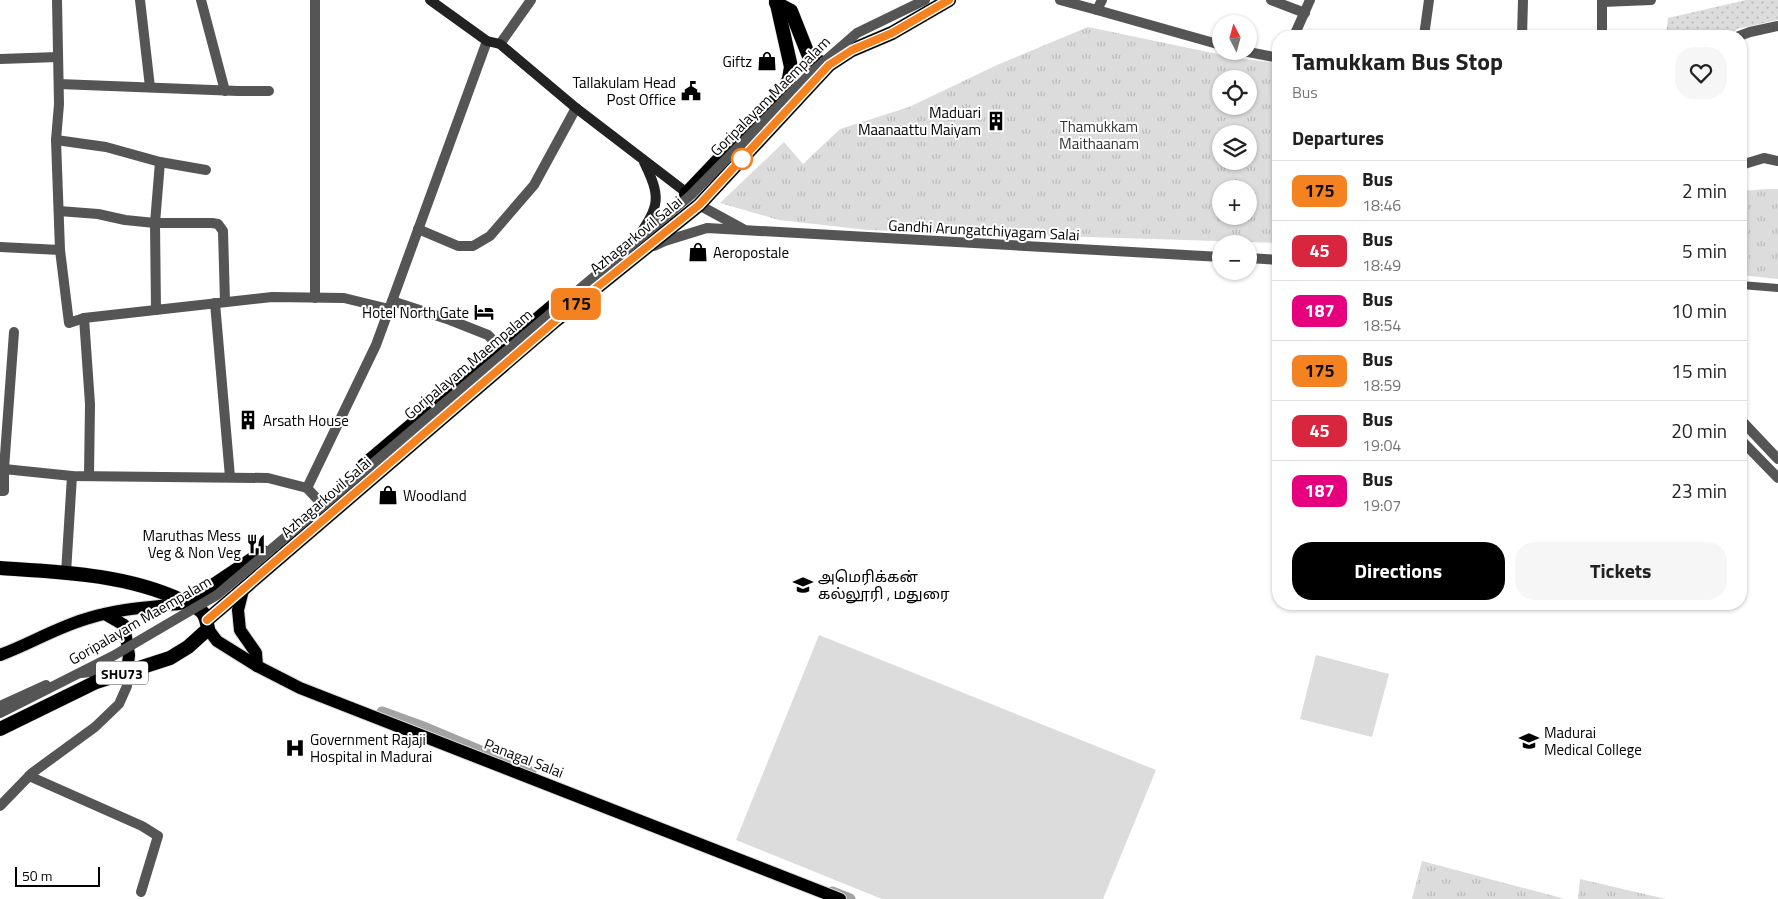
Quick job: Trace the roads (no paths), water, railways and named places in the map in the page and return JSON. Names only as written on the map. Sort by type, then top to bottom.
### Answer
[{"type":"highway","name":"Azhagarkovil Salai","points":[[208,624],[243,590],[548,327],[699,205],[829,65],[852,50],[892,33],[949,0]]},
{"type":"highway","name":"Azhagarkovil Salai","points":[[187,603],[269,548],[320,502],[546,310],[637,238],[687,192],[781,94],[789,79],[791,67],[776,2]]},
{"type":"highway","points":[[776,2],[791,12],[810,59],[829,65]]},
{"type":"highway","points":[[0,568],[112,579],[158,589],[201,611],[208,624]]},
{"type":"highway","name":"SHU73","points":[[0,729],[96,682],[170,658],[188,647],[208,624]]},
{"type":"main road","points":[[430,0],[487,41],[500,44],[576,108],[687,192]]},
{"type":"main road","points":[[637,238],[651,218],[655,207],[656,194],[653,182],[642,158]]},
{"type":"main road","points":[[243,590],[238,610],[240,630],[256,652],[257,666]]},
{"type":"main road","points":[[0,655],[22,647],[52,631],[105,614],[116,611],[187,603]]},
{"type":"main road","points":[[105,614],[124,625],[129,655],[127,672]]},
{"type":"main road","name":"Panagal Salai","points":[[208,624],[217,641],[257,666],[300,688],[840,899]]},
{"type":"street","points":[[57,0],[59,104],[56,140],[60,250],[69,323],[84,318],[272,297],[344,298],[391,305],[450,320],[488,335],[500,349]]},
{"type":"street","points":[[140,0],[150,87]]},
{"type":"street","points":[[201,0],[224,91]]},
{"type":"street","points":[[315,0],[316,298]]},
{"type":"street","points":[[500,44],[531,0]]},
{"type":"street","name":"Goripalayam Maempalam","points":[[0,713],[113,656],[217,595],[691,196],[810,74],[857,33],[925,0]]},
{"type":"street","points":[[1060,0],[1212,42]]},
{"type":"street","points":[[1097,10],[1102,0]]},
{"type":"street","points":[[1271,0],[1305,13]]},
{"type":"street","points":[[1297,30],[1310,0]]},
{"type":"street","points":[[1425,30],[1429,0]]},
{"type":"street","points":[[1522,30],[1523,0]]},
{"type":"street","points":[[1602,30],[1602,1],[1652,0]]},
{"type":"street","points":[[1747,33],[1778,26]]},
{"type":"street","points":[[307,488],[376,346],[487,41]]},
{"type":"street","points":[[1258,54],[1272,57]]},
{"type":"street","points":[[0,59],[58,57]]},
{"type":"street","points":[[59,84],[269,91]]},
{"type":"street","points":[[418,229],[458,246],[473,246],[490,236],[534,185],[576,108]]},
{"type":"street","points":[[56,140],[106,148],[160,162],[206,170]]},
{"type":"street","points":[[1747,163],[1764,158],[1778,161]]},
{"type":"street","points":[[156,310],[155,223],[160,162]]},
{"type":"street","name":"Gandhi Arungatchiyagam Salai","points":[[699,205],[746,231]]},
{"type":"street","points":[[59,211],[98,214],[125,220],[155,223],[212,223],[222,228],[224,241],[220,302],[230,477]]},
{"type":"street","name":"Gandhi Arungatchiyagam Salai","points":[[637,255],[665,241],[707,228],[1212,257]]},
{"type":"street","points":[[0,247],[60,250]]},
{"type":"street","points":[[1257,259],[1272,260]]},
{"type":"street","points":[[1747,285],[1778,288]]},
{"type":"street","points":[[84,318],[90,404],[89,475]]},
{"type":"street","points":[[0,491],[4,491],[14,332]]},
{"type":"street","points":[[1747,426],[1778,459]]},
{"type":"street","points":[[1747,446],[1778,478]]},
{"type":"street","points":[[4,469],[72,476],[268,478],[307,488],[320,502]]},
{"type":"street","points":[[66,573],[72,476]]},
{"type":"street","points":[[0,706],[51,682],[79,673],[100,670],[127,672],[127,686],[119,704],[95,727],[29,776],[0,806]]},
{"type":"street","points":[[29,776],[142,826],[158,836],[141,892]]},
{"type":"waterway","points":[[382,712],[426,728],[531,772]]},
{"type":"waterway","points":[[832,892],[850,899]]},
{"type":"place","name":"Giftz","points":[[767,61]]},
{"type":"place","name":"Tallakulam Head Post Office","points":[[691,91]]},
{"type":"place","name":"Maduari Maanaattu Maiyam","points":[[996,121]]},
{"type":"place","name":"Aeropostale","points":[[698,252]]},
{"type":"place","name":"Hotel North Gate","points":[[484,312]]},
{"type":"place","name":"Arsath House","points":[[248,420]]},
{"type":"place","name":"Woodland","points":[[388,495]]},
{"type":"place","name":"Maruthas Mess Veg & Non Veg","points":[[256,544]]},
{"type":"place","name":"அமெரிக்கன் கல்லூரி , மதுரை","points":[[803,585]]},
{"type":"place","name":"Madurai Medical College","points":[[1529,741]]},
{"type":"place","name":"Government Rajaji Hospital in Madurai","points":[[295,748]]},
{"type":"park label","name":"Thamukkam Maithaanam","points":[[1099,134]]}]
